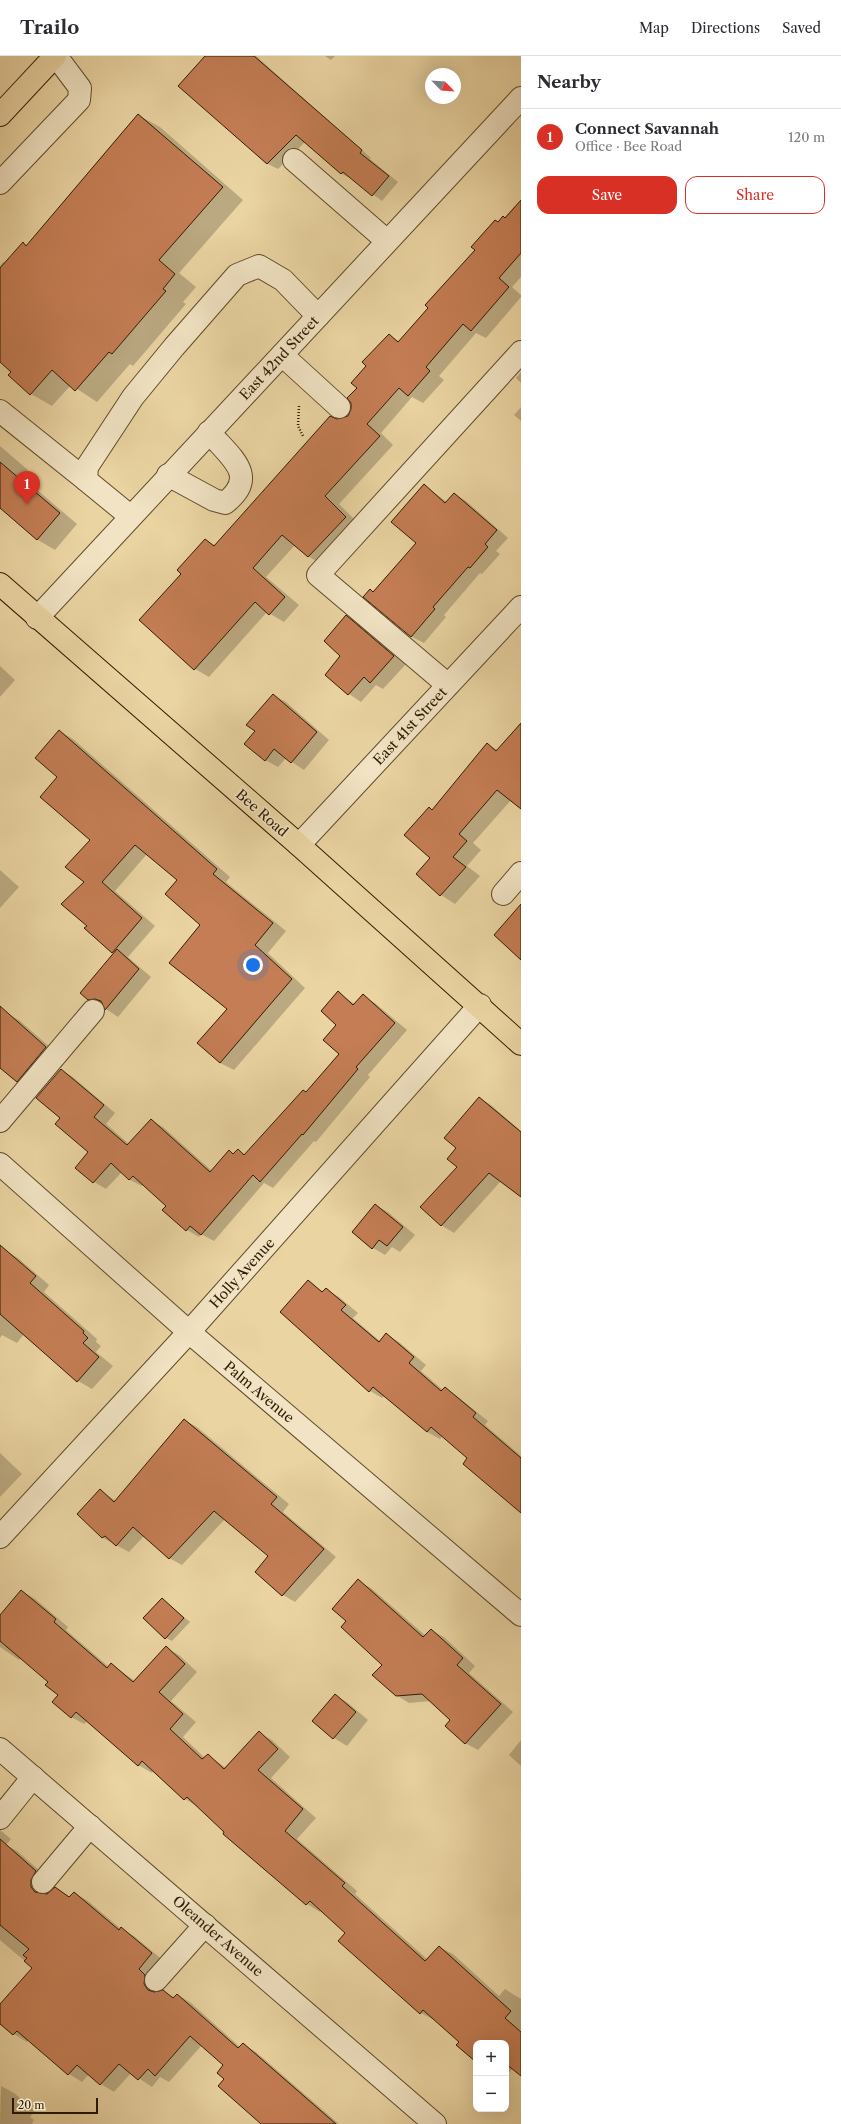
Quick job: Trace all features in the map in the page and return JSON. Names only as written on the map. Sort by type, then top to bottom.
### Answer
[{"type":"main road","points":[[0,115],[56,56]]},
{"type":"main road","name":"Bee Road","points":[[0,584],[37,618],[299,845],[480,1005],[521,1044]]},
{"type":"street","points":[[0,183],[79,100],[80,88],[56,56]]},
{"type":"street","name":"East 42nd Street","points":[[37,618],[168,475],[521,98]]},
{"type":"street","points":[[294,160],[387,241]]},
{"type":"street","points":[[86,480],[87,468],[133,397],[174,346],[237,275],[260,266],[283,280],[318,316]]},
{"type":"street","points":[[448,685],[318,575],[521,352]]},
{"type":"street","points":[[282,355],[339,407]]},
{"type":"street","points":[[0,411],[130,516]]},
{"type":"street","points":[[168,475],[214,500],[225,503],[236,494],[242,483],[240,469],[209,432]]},
{"type":"street","name":"East 41st Street","points":[[299,845],[521,607]]},
{"type":"street","points":[[503,894],[521,873]]},
{"type":"street","name":"Holly Avenue","points":[[0,1537],[188,1332],[480,1005]]},
{"type":"street","points":[[0,1121],[93,1011]]},
{"type":"street","name":"Palm Avenue","points":[[0,1164],[188,1332],[521,1615]]},
{"type":"street","name":"Oleander Avenue","points":[[0,1749],[435,2124]]},
{"type":"street","points":[[0,1818],[33,1777]]},
{"type":"street","points":[[43,1882],[90,1826]]},
{"type":"street","points":[[156,1980],[205,1925]]},
{"type":"building","points":[[205,56],[254,56],[362,150],[360,153],[389,176],[372,196],[343,172],[341,174],[296,135],[267,164],[178,86]]},
{"type":"building","points":[[138,114],[223,187],[159,260],[175,274],[163,289],[166,291],[112,354],[109,352],[75,391],[52,370],[30,395],[8,375],[11,372],[0,362],[0,268],[23,242],[26,246]]},
{"type":"building","points":[[521,200],[521,253],[499,278],[509,287],[471,331],[463,324],[426,367],[430,371],[408,396],[399,388],[367,424],[380,436],[325,496],[346,517],[308,557],[282,535],[253,568],[285,597],[269,615],[255,602],[194,670],[139,620],[181,574],[177,570],[205,539],[214,546],[330,416],[337,419],[348,416],[351,409],[351,403],[347,398],[357,388],[351,383],[366,366],[362,362],[389,334],[398,342],[428,308],[425,305],[475,250],[471,247],[495,220],[498,222],[503,216],[505,218]]},
{"type":"building","points":[[0,462],[60,513],[37,540],[0,508]]},
{"type":"building","points":[[424,484],[445,503],[454,493],[497,530],[485,544],[488,547],[470,568],[468,567],[433,607],[435,609],[411,637],[363,597],[370,589],[373,592],[416,543],[391,522]]},
{"type":"building","points":[[346,615],[394,656],[370,683],[364,677],[348,695],[325,675],[340,656],[324,641]]},
{"type":"building","points":[[273,694],[317,732],[291,763],[274,749],[265,761],[244,744],[255,731],[246,725]]},
{"type":"building","points":[[521,723],[521,809],[497,790],[459,834],[467,841],[453,857],[466,867],[440,896],[416,874],[430,858],[404,835],[429,807],[432,810],[487,743],[496,751]]},
{"type":"building","points":[[59,730],[217,869],[213,874],[273,923],[255,945],[292,979],[220,1063],[197,1043],[227,1009],[169,963],[200,925],[165,894],[177,880],[135,845],[102,882],[142,918],[112,953],[84,928],[87,926],[61,904],[84,882],[65,867],[90,840],[40,797],[57,777],[35,758]]},
{"type":"building","points":[[521,904],[521,960],[494,935]]},
{"type":"building","points":[[117,949],[139,969],[105,1010],[101,1001],[95,999],[88,1000],[80,993]]},
{"type":"building","points":[[338,991],[353,1005],[363,994],[395,1023],[356,1067],[358,1069],[303,1135],[302,1134],[260,1182],[253,1175],[201,1235],[190,1226],[186,1231],[162,1210],[166,1206],[133,1176],[129,1180],[111,1163],[93,1183],[75,1168],[88,1152],[55,1124],[60,1118],[36,1098],[61,1069],[104,1105],[94,1117],[127,1145],[151,1119],[210,1172],[229,1150],[233,1154],[238,1149],[244,1155],[303,1090],[306,1092],[339,1054],[323,1040],[336,1025],[321,1011]]},
{"type":"building","points":[[0,1006],[46,1047],[17,1082],[0,1068]]},
{"type":"building","points":[[479,1097],[521,1132],[521,1197],[489,1173],[441,1226],[420,1207],[457,1167],[447,1159],[456,1148],[444,1138]]},
{"type":"building","points":[[375,1204],[403,1227],[387,1246],[379,1240],[372,1249],[352,1232]]},
{"type":"building","points":[[0,1245],[36,1276],[30,1283],[84,1331],[83,1333],[88,1338],[83,1343],[99,1357],[77,1382],[0,1314]]},
{"type":"building","points":[[308,1280],[322,1292],[326,1288],[346,1305],[341,1310],[379,1342],[386,1333],[414,1357],[409,1363],[441,1391],[445,1387],[476,1413],[473,1417],[521,1458],[521,1513],[463,1464],[467,1458],[431,1427],[427,1432],[373,1387],[369,1392],[280,1312]]},
{"type":"building","points":[[184,1419],[277,1497],[271,1504],[324,1549],[282,1596],[255,1572],[268,1556],[214,1511],[169,1559],[133,1527],[116,1546],[105,1536],[102,1538],[77,1514],[100,1489],[114,1502]]},
{"type":"building","points":[[358,1579],[423,1637],[431,1629],[463,1658],[457,1665],[501,1704],[465,1744],[445,1726],[450,1720],[422,1694],[396,1696],[372,1675],[382,1665],[341,1627],[346,1621],[332,1609]]},
{"type":"building","points":[[21,1590],[56,1619],[54,1622],[107,1668],[111,1663],[133,1682],[166,1646],[185,1664],[159,1692],[183,1714],[170,1729],[202,1759],[208,1754],[224,1769],[259,1731],[278,1749],[258,1770],[303,1809],[285,1831],[345,1883],[342,1886],[425,1961],[439,1946],[511,2011],[505,2018],[521,2032],[521,2076],[509,2066],[509,2040],[473,2040],[473,2059],[456,2045],[459,2042],[423,2010],[420,2014],[338,1941],[345,1933],[310,1901],[306,1905],[223,1834],[224,1832],[187,1797],[184,1800],[142,1761],[138,1766],[76,1712],[71,1718],[52,1702],[58,1695],[45,1685],[48,1682],[0,1641],[0,1615]]},
{"type":"building","points":[[162,1598],[184,1618],[165,1639],[143,1618]]},
{"type":"building","points":[[335,1694],[356,1712],[333,1739],[312,1721]]},
{"type":"building","points":[[0,1839],[36,1871],[31,1880],[31,1887],[35,1892],[47,1894],[55,1887],[69,1897],[74,1892],[119,1930],[121,1927],[152,1953],[139,1969],[145,1975],[144,1984],[148,1990],[154,1992],[163,1990],[173,1998],[177,1994],[238,2048],[243,2043],[336,2124],[261,2124],[218,2086],[224,2079],[217,2073],[223,2065],[190,2036],[155,2076],[148,2069],[138,2080],[119,2064],[100,2085],[77,2065],[68,2075],[17,2031],[13,2035],[0,2024],[0,2004],[32,1968],[24,1961],[27,1958],[23,1955],[29,1949],[0,1925]]},
{"type":"place","name":"Connect Savannah","points":[[27,504]]}]
